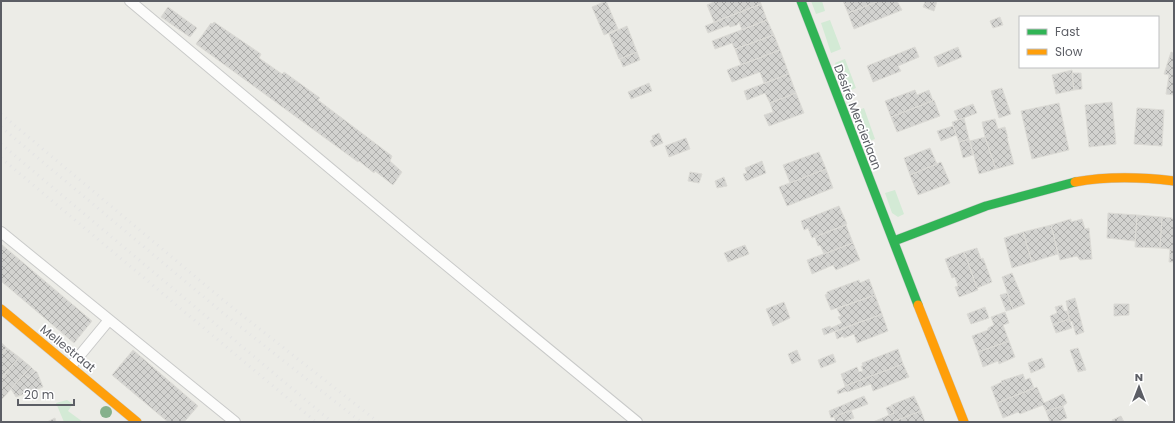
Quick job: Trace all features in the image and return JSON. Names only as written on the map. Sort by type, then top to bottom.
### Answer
[{"type":"street","name":"Désiré Mercierlaan","points":[[801,1],[964,422]]},
{"type":"street","points":[[894,241],[986,206],[1077,182],[1113,178],[1149,178],[1174,181]]},
{"type":"street","name":"Mellestraat","points":[[1,309],[72,366],[137,422]]},
{"type":"lane","points":[[130,1],[423,246],[637,422]]},
{"type":"lane","points":[[1,232],[235,422]]},
{"type":"lane","points":[[72,366],[109,320]]},
{"type":"green space","points":[[811,1],[822,1],[825,11],[816,14]]},
{"type":"green space","points":[[830,20],[841,49],[831,53],[821,23]]},
{"type":"green space","points":[[845,59],[856,88],[846,92],[835,63]]},
{"type":"green space","points":[[864,108],[875,139],[866,142],[854,112]]},
{"type":"green space","points":[[895,190],[904,214],[898,217],[892,213],[885,193]]},
{"type":"green space","points":[[67,400],[73,404],[68,411],[83,422],[64,422],[56,403]]},
{"type":"building","points":[[606,1],[618,29],[604,35],[592,7]]},
{"type":"building","points":[[716,1],[760,1],[761,4],[714,22],[707,5]]},
{"type":"building","points":[[843,1],[879,1],[848,13]]},
{"type":"building","points":[[879,1],[897,1],[902,10],[854,29],[848,13]]},
{"type":"building","points":[[923,1],[937,1],[934,11],[923,7],[925,2]]},
{"type":"building","points":[[761,4],[767,20],[742,30],[739,22],[737,25],[730,27],[729,25],[708,33],[705,26]]},
{"type":"building","points":[[168,7],[197,28],[190,37],[161,17]]},
{"type":"building","points":[[1000,17],[1003,25],[993,28],[990,21]]},
{"type":"building","points":[[767,20],[774,35],[735,49],[732,43],[715,49],[712,41]]},
{"type":"building","points":[[214,22],[261,54],[259,58],[282,74],[284,72],[320,98],[318,100],[392,156],[390,161],[402,172],[393,185],[375,171],[374,173],[359,161],[358,162],[196,44],[211,23],[212,24]]},
{"type":"building","points":[[627,26],[637,52],[619,59],[609,34]]},
{"type":"building","points":[[774,35],[780,50],[741,65],[735,49]]},
{"type":"building","points":[[915,47],[919,57],[898,66],[901,71],[873,82],[867,66]]},
{"type":"building","points":[[958,47],[962,57],[938,67],[934,57]]},
{"type":"building","points":[[780,50],[789,74],[764,83],[760,72],[732,82],[727,70]]},
{"type":"building","points":[[637,52],[640,60],[623,67],[620,59]]},
{"type":"building","points":[[1171,52],[1174,53],[1174,95],[1166,94],[1169,75],[1164,74]]},
{"type":"building","points":[[1072,70],[1074,90],[1056,94],[1052,75]]},
{"type":"building","points":[[1072,73],[1081,73],[1082,89],[1074,90]]},
{"type":"building","points":[[789,74],[796,93],[770,103],[765,93],[747,100],[744,91]]},
{"type":"building","points":[[649,83],[652,91],[631,99],[628,92]]},
{"type":"building","points":[[1002,88],[1011,114],[999,118],[991,91]]},
{"type":"building","points":[[915,90],[917,95],[929,90],[933,101],[891,117],[885,101]]},
{"type":"building","points":[[796,93],[804,113],[769,126],[764,115],[773,112],[770,103]]},
{"type":"building","points":[[934,100],[940,116],[897,132],[891,117]]},
{"type":"building","points":[[1112,102],[1116,144],[1089,147],[1085,105]]},
{"type":"building","points":[[1059,103],[1069,150],[1032,159],[1021,111]]},
{"type":"building","points":[[973,104],[977,113],[958,120],[954,111]]},
{"type":"building","points":[[1137,108],[1164,110],[1162,146],[1134,144]]},
{"type":"building","points":[[964,118],[969,139],[959,142],[952,122]]},
{"type":"building","points":[[995,119],[998,129],[1005,127],[1014,164],[996,169],[985,137],[982,122]]},
{"type":"building","points":[[953,126],[956,135],[941,141],[937,131]]},
{"type":"building","points":[[659,133],[663,143],[653,147],[650,141],[653,139],[652,136]]},
{"type":"building","points":[[985,137],[996,169],[979,174],[970,141]]},
{"type":"building","points":[[686,138],[690,149],[669,157],[665,146]]},
{"type":"building","points":[[969,139],[973,155],[963,158],[959,142]]},
{"type":"building","points":[[930,148],[937,164],[910,175],[904,158]]},
{"type":"building","points":[[819,152],[826,169],[790,183],[783,165]]},
{"type":"building","points":[[762,161],[766,173],[746,181],[743,174],[747,173],[745,168]]},
{"type":"building","points":[[941,162],[950,183],[918,195],[910,175]]},
{"type":"building","points":[[826,169],[833,188],[787,206],[779,187]]},
{"type":"building","points":[[690,172],[702,174],[699,183],[688,181]]},
{"type":"building","points":[[724,177],[727,186],[717,188],[715,181]]},
{"type":"building","points":[[839,206],[847,224],[812,238],[808,228],[804,230],[801,221]]},
{"type":"building","points":[[1108,213],[1137,215],[1135,241],[1107,238]]},
{"type":"building","points":[[1137,215],[1162,217],[1160,248],[1135,247]]},
{"type":"building","points":[[1162,217],[1174,219],[1174,262],[1169,262],[1170,249],[1160,248]]},
{"type":"building","points":[[1071,219],[1071,222],[1082,219],[1085,229],[1089,228],[1092,259],[1080,260],[1077,256],[1060,260],[1051,225]]},
{"type":"building","points":[[846,225],[853,243],[824,254],[820,245],[818,246],[815,237]]},
{"type":"building","points":[[1051,225],[1058,254],[1032,262],[1023,232]]},
{"type":"building","points":[[1023,232],[1032,262],[1012,268],[1004,238]]},
{"type":"building","points":[[853,243],[860,260],[836,270],[833,265],[812,274],[807,260]]},
{"type":"building","points":[[1,244],[92,321],[74,343],[1,281]]},
{"type":"building","points":[[745,245],[749,254],[728,262],[724,253]]},
{"type":"building","points":[[977,248],[981,259],[983,258],[992,282],[977,288],[964,252]]},
{"type":"building","points":[[964,252],[978,290],[959,297],[955,287],[958,286],[955,277],[952,278],[945,259]]},
{"type":"building","points":[[1012,273],[1025,304],[1013,309],[1002,277]]},
{"type":"building","points":[[869,279],[875,295],[831,310],[825,295],[827,292],[859,280],[860,283]]},
{"type":"building","points":[[1007,293],[1013,309],[1006,311],[1000,295]]},
{"type":"building","points":[[875,295],[882,314],[824,335],[822,329],[830,326],[831,328],[842,323],[838,317],[841,316],[837,309]]},
{"type":"building","points":[[1075,298],[1084,332],[1076,335],[1072,321],[1070,322],[1066,301]]},
{"type":"building","points":[[784,302],[790,318],[773,326],[766,309]]},
{"type":"building","points":[[1114,304],[1129,304],[1129,315],[1114,316]]},
{"type":"building","points":[[1062,305],[1064,311],[1067,311],[1069,319],[1053,325],[1050,316],[1057,313],[1055,307]]},
{"type":"building","points":[[985,307],[989,318],[971,324],[967,314]]},
{"type":"building","points":[[1005,312],[1009,323],[1003,325],[1009,341],[978,352],[972,336],[988,330],[988,328],[994,325],[991,317]]},
{"type":"building","points":[[882,314],[888,331],[857,343],[854,334],[837,339],[835,332]]},
{"type":"building","points":[[1069,319],[1072,328],[1056,333],[1053,325]]},
{"type":"building","points":[[1009,341],[1015,357],[999,364],[998,361],[983,367],[978,352]]},
{"type":"building","points":[[1,342],[7,348],[1,355]]},
{"type":"building","points":[[7,348],[19,357],[1,379],[1,355]]},
{"type":"building","points":[[1078,348],[1086,370],[1078,372],[1070,350]]},
{"type":"building","points":[[898,349],[903,364],[845,386],[841,374],[857,367],[859,372],[863,371],[861,366],[863,366],[862,363]]},
{"type":"building","points":[[133,350],[198,406],[184,422],[168,422],[112,375]]},
{"type":"building","points":[[797,350],[801,360],[792,364],[788,354]]},
{"type":"building","points":[[833,354],[836,362],[821,368],[818,360]]},
{"type":"building","points":[[19,357],[31,367],[1,400],[1,389],[3,387],[1,386],[1,379]]},
{"type":"building","points":[[1042,358],[1045,367],[1031,373],[1028,363]]},
{"type":"building","points":[[903,364],[909,377],[873,391],[871,384],[838,394],[837,391],[845,386]]},
{"type":"building","points":[[31,367],[35,371],[28,378],[24,374]]},
{"type":"building","points":[[35,371],[37,372],[43,387],[16,397],[11,389],[24,374],[28,378]]},
{"type":"building","points":[[1023,374],[1025,380],[1030,378],[1034,388],[997,403],[991,387],[1002,382],[1001,381]]},
{"type":"building","points":[[1037,387],[1044,403],[1063,394],[1067,403],[1063,406],[1046,411],[1043,405],[1020,414],[1018,412],[1003,418],[997,403]]},
{"type":"building","points":[[864,396],[868,404],[831,418],[829,411]]},
{"type":"building","points":[[914,396],[921,411],[892,422],[873,422],[894,413],[891,405]]},
{"type":"building","points":[[891,406],[894,413],[889,415],[886,408]]},
{"type":"building","points":[[1063,406],[1067,418],[1056,422],[1050,422],[1046,411]]},
{"type":"building","points":[[851,410],[854,418],[844,422],[836,422],[834,417]]},
{"type":"building","points":[[921,411],[925,422],[892,422]]},
{"type":"building","points":[[1121,416],[1124,422],[1113,422],[1112,420]]},
{"type":"building","points":[[55,418],[56,422],[47,422]]},
{"type":"railway","points":[[1,114],[228,304],[378,422]]},
{"type":"railway","points":[[1,127],[223,313],[361,422]]},
{"type":"railway","points":[[1,144],[332,422]]},
{"type":"railway","points":[[1,158],[316,422]]},
{"type":"traffic: fast","points":[[801,1],[918,305]]},
{"type":"traffic: fast","points":[[894,241],[986,206],[1075,182]]},
{"type":"traffic: slow","points":[[1075,182],[1124,178],[1174,181]]},
{"type":"traffic: slow","points":[[918,305],[964,422]]},
{"type":"traffic: slow","points":[[1,309],[137,422]]}]
